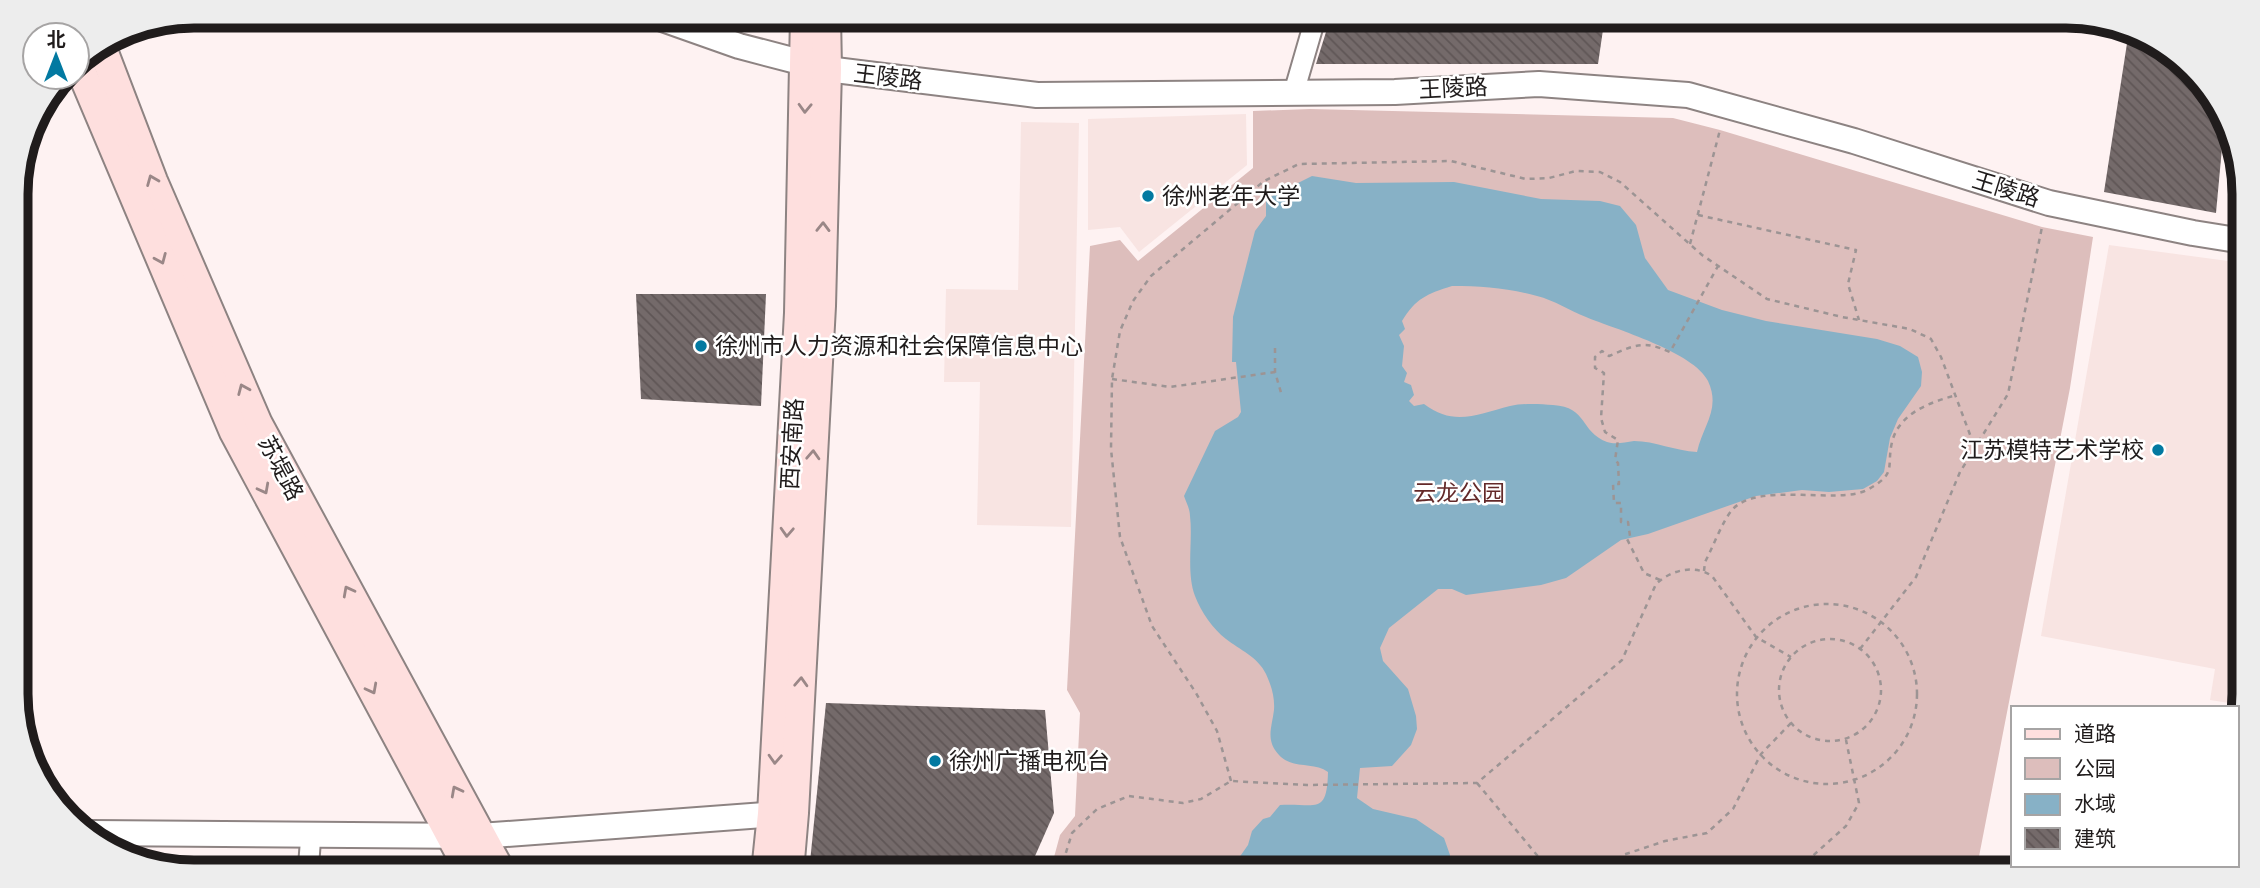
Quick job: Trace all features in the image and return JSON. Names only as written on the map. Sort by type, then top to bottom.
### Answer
[{"type":"main road","name":"西安南路","points":[[788,860],[783,813],[821,306],[816,66],[808,28]]},
{"type":"main road","name":"西安南路","points":[[816,66],[823,28]]},
{"type":"main road","name":"苏堤路","points":[[105,54],[153,181],[258,424],[494,860]]},
{"type":"main road","name":"苏堤路","points":[[90,91],[234,432],[463,860]]},
{"type":"main road","name":"西安南路","points":[[769,860],[783,813]]},
{"type":"street","name":"王陵路","points":[[687,28],[739,47],[816,66],[1037,95],[1395,92],[1539,84],[1688,95],[1854,141],[2049,203],[2232,239]]},
{"type":"street","points":[[1294,92],[1313,28]]},
{"type":"street","points":[[104,833],[480,836],[783,813]]},
{"type":"street","points":[[309,860],[311,834]]},
{"type":"path","points":[[1690,244],[1720,130]]},
{"type":"path","points":[[1231,781],[1217,731],[1196,693],[1152,626],[1120,537],[1111,449],[1112,379],[1120,331],[1133,301],[1151,276],[1265,181],[1299,164],[1451,161],[1527,179],[1549,178],[1576,171],[1600,172],[1620,182],[1690,244],[1768,299],[1910,329],[1931,339],[1941,357],[1975,448]]},
{"type":"path","points":[[1698,215],[1856,250],[1848,284],[1859,320]]},
{"type":"path","points":[[1860,649],[1916,577],[1960,472],[2008,394],[2042,227]]},
{"type":"path","points":[[1660,580],[1644,573],[1627,539],[1630,536],[1628,522],[1621,522],[1620,503],[1614,503],[1614,484],[1619,484],[1618,463],[1615,460],[1618,439],[1605,432],[1601,418],[1604,373],[1595,368],[1595,357],[1602,351],[1609,356],[1636,345],[1654,344],[1670,352],[1718,265]]},
{"type":"path","points":[[1275,348],[1275,372],[1282,396]]},
{"type":"path","points":[[1112,379],[1170,387],[1275,372]]},
{"type":"path","points":[[1704,571],[1705,562],[1732,509],[1756,499],[1780,495],[1862,493],[1887,475],[1891,464],[1892,443],[1898,428],[1910,415],[1928,403],[1954,395]]},
{"type":"path","points":[[1064,860],[1072,833],[1097,809],[1129,796],[1183,803],[1201,799],[1231,781],[1307,785],[1477,783],[1622,660],[1656,584],[1666,575],[1678,571],[1691,569],[1704,571],[1712,576],[1756,637],[1791,657]]},
{"type":"path","points":[[1835,604],[1865,611],[1891,629],[1909,654],[1918,683],[1916,714],[1903,743],[1882,765],[1855,780],[1826,784],[1798,779],[1772,766],[1752,746],[1740,719],[1736,691],[1742,662],[1756,637],[1777,618],[1804,606],[1835,604]]},
{"type":"path","points":[[1836,639],[1853,644],[1867,654],[1877,668],[1881,685],[1880,702],[1873,718],[1861,731],[1846,739],[1830,741],[1813,738],[1798,731],[1780,703],[1778,687],[1782,671],[1791,657],[1803,646],[1819,640],[1836,639]]},
{"type":"path","points":[[1617,860],[1623,855],[1665,841],[1707,833],[1732,809],[1761,754],[1791,723]]},
{"type":"path","points":[[1808,860],[1846,826],[1859,803],[1846,739]]},
{"type":"path","points":[[1477,783],[1541,860]]},
{"type":"shaded area","name":"徐州老年大学","points":[[1246,114],[1247,165],[1139,252],[1120,227],[1088,230],[1088,119]]},
{"type":"shaded area","points":[[1021,122],[1079,123],[1071,527],[977,525],[980,382],[944,382],[946,289],[1018,290]]},
{"type":"shaded area","name":"江苏模特艺术学校","points":[[2109,245],[2232,262],[2232,703],[2210,700],[2215,669],[2041,636]]},
{"type":"green space","name":"云龙公园","points":[[1310,109],[1673,118],[2042,227],[2093,237],[2070,388],[1978,860],[1053,860],[1060,835],[1075,816],[1080,713],[1067,690],[1090,246],[1120,240],[1138,261],[1253,168],[1253,111]]},
{"type":"water","name":"云龙公园","points":[[1312,176],[1356,183],[1454,182],[1541,199],[1600,201],[1620,206],[1636,225],[1645,258],[1668,290],[1722,310],[1766,321],[1877,339],[1900,346],[1918,357],[1922,372],[1921,386],[1898,419],[1890,438],[1884,472],[1877,481],[1863,489],[1829,492],[1802,490],[1756,496],[1648,534],[1621,540],[1566,578],[1541,585],[1466,595],[1452,589],[1438,589],[1389,628],[1380,648],[1383,661],[1408,689],[1417,729],[1411,745],[1392,766],[1360,768],[1357,798],[1373,809],[1416,819],[1444,838],[1449,860],[1237,860],[1248,845],[1252,831],[1280,805],[1311,805],[1322,801],[1328,772],[1290,762],[1279,755],[1272,744],[1270,733],[1274,700],[1263,668],[1212,625],[1192,587],[1190,513],[1184,496],[1215,431],[1238,417],[1241,412],[1236,362],[1232,362],[1233,317],[1255,231],[1266,216],[1266,199]],"holes":[[[1452,286],[1484,287],[1543,298],[1671,351],[1700,370],[1708,381],[1713,400],[1710,417],[1697,452],[1642,441],[1607,442],[1598,438],[1572,410],[1564,407],[1521,404],[1477,415],[1456,417],[1435,411],[1424,404],[1414,406],[1409,401],[1414,395],[1411,385],[1404,382],[1407,373],[1402,366],[1404,346],[1399,335],[1405,329],[1402,321],[1412,307],[1436,292]]]},
{"type":"building","points":[[1327,28],[1603,28],[1598,64],[1316,64]]},
{"type":"building","points":[[2127,40],[2167,62],[2198,93],[2210,111],[2223,141],[2216,213],[2104,192]]},
{"type":"building","name":"徐州市人力资源和社会保障信息中心","points":[[636,294],[766,294],[761,406],[641,399]]},
{"type":"building","name":"徐州广播电视台","points":[[826,703],[1045,710],[1054,813],[1033,860],[810,860]]},
{"type":"place","name":"徐州老年大学","points":[[1148,196]]},
{"type":"place","name":"徐州市人力资源和社会保障信息中心","points":[[701,346]]},
{"type":"place","name":"江苏模特艺术学校","points":[[2158,450]]},
{"type":"place","name":"徐州广播电视台","points":[[935,761]]}]
